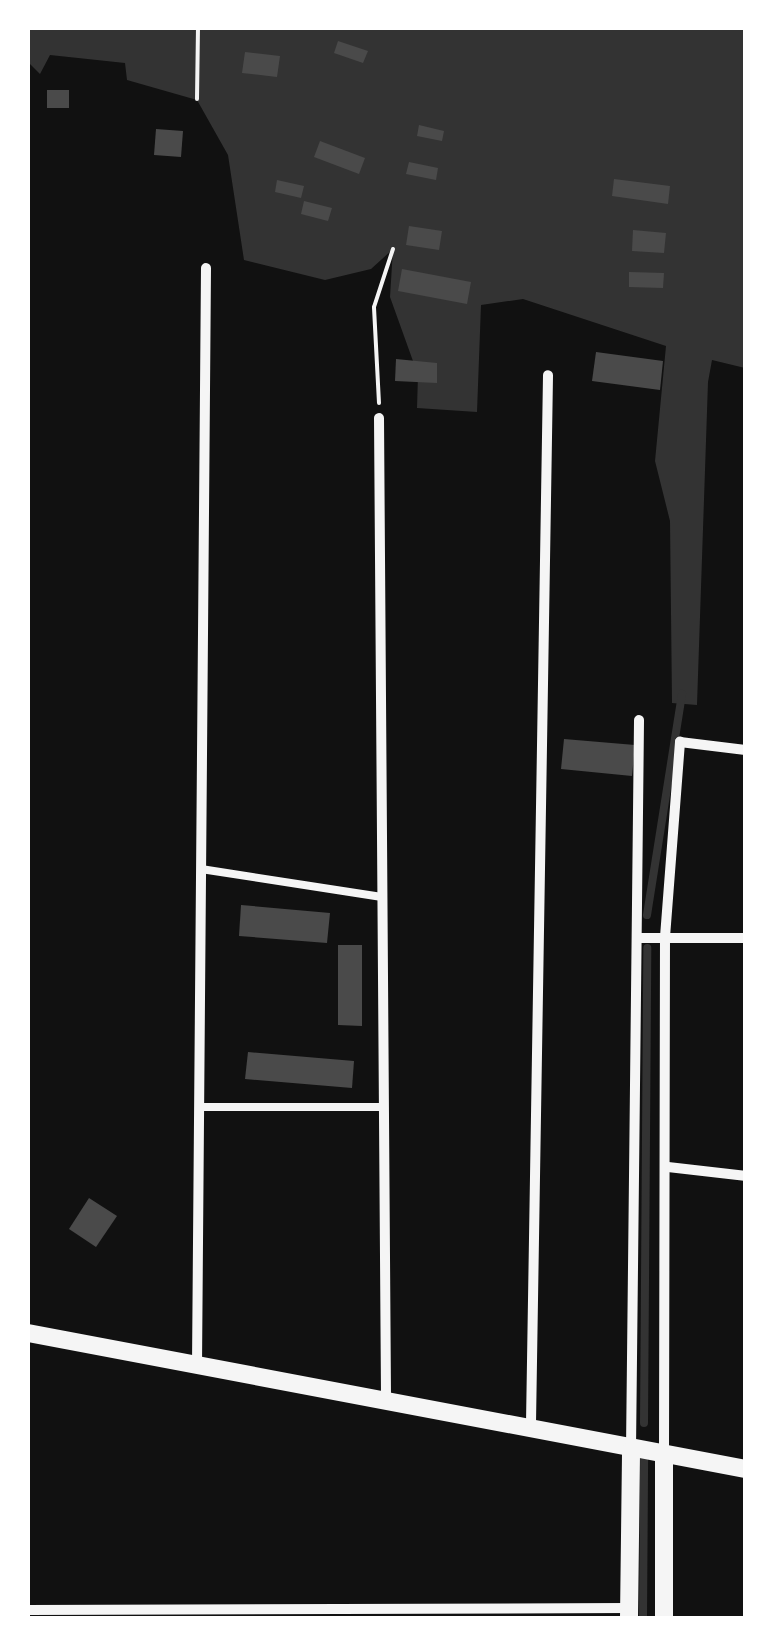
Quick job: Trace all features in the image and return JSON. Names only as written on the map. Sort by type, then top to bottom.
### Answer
[{"type":"street","points":[[197,1365],[206,268]]},
{"type":"street","points":[[531,1423],[548,375]]},
{"type":"street","points":[[379,418],[386,1401]]},
{"type":"street","points":[[28,1610],[629,1613],[640,720]]},
{"type":"street","points":[[664,1618],[668,1167],[665,937],[680,742],[746,750]]},
{"type":"street","points":[[637,938],[746,938]]},
{"type":"street","points":[[668,1167],[746,1176]]},
{"type":"street","points":[[28,1332],[386,1401],[531,1423],[631,1450],[746,1468]]},
{"type":"lane","points":[[201,869],[382,897]]},
{"type":"lane","points":[[198,1107],[384,1106]]},
{"type":"path","points":[[197,100],[198,28]]},
{"type":"path","points":[[379,418],[374,308],[394,249]]},
{"type":"shaded area","points":[[28,28],[745,28],[745,368],[712,360],[708,382],[697,705],[672,703],[670,521],[655,461],[666,346],[523,299],[481,305],[477,412],[417,408],[418,375],[390,297],[393,249],[371,269],[325,280],[244,260],[228,155],[197,100],[127,80],[125,63],[50,55],[40,74],[28,62]]},
{"type":"building","points":[[338,41],[368,51],[363,63],[334,53]]},
{"type":"building","points":[[245,52],[280,56],[277,77],[242,73]]},
{"type":"building","points":[[47,90],[69,90],[69,108],[47,108]]},
{"type":"building","points":[[419,125],[444,131],[442,141],[417,136]]},
{"type":"building","points":[[156,129],[183,131],[181,157],[154,155]]},
{"type":"building","points":[[320,141],[365,158],[359,174],[314,157]]},
{"type":"building","points":[[409,162],[438,168],[436,180],[406,174]]},
{"type":"building","points":[[614,179],[670,186],[668,204],[612,196]]},
{"type":"building","points":[[277,180],[304,186],[301,198],[275,192]]},
{"type":"building","points":[[304,201],[332,208],[328,221],[301,214]]},
{"type":"building","points":[[409,226],[442,231],[439,250],[406,245]]},
{"type":"building","points":[[633,230],[666,233],[664,253],[632,251]]},
{"type":"building","points":[[402,269],[471,282],[467,304],[398,291]]},
{"type":"building","points":[[629,272],[664,273],[663,288],[629,287]]},
{"type":"building","points":[[596,352],[663,361],[660,390],[592,381]]},
{"type":"building","points":[[396,359],[437,363],[437,383],[395,381]]},
{"type":"building","points":[[564,739],[635,745],[632,776],[561,769]]},
{"type":"building","points":[[241,905],[330,913],[327,943],[239,936]]},
{"type":"building","points":[[338,945],[362,945],[362,1026],[338,1025]]},
{"type":"building","points":[[248,1052],[354,1061],[352,1088],[245,1079]]},
{"type":"building","points":[[89,1198],[117,1216],[96,1247],[69,1229]]},
{"type":"waterway","points":[[647,915],[682,694]]},
{"type":"waterway","points":[[644,1423],[647,948]]},
{"type":"waterway","points":[[643,1618],[644,1459]]}]
